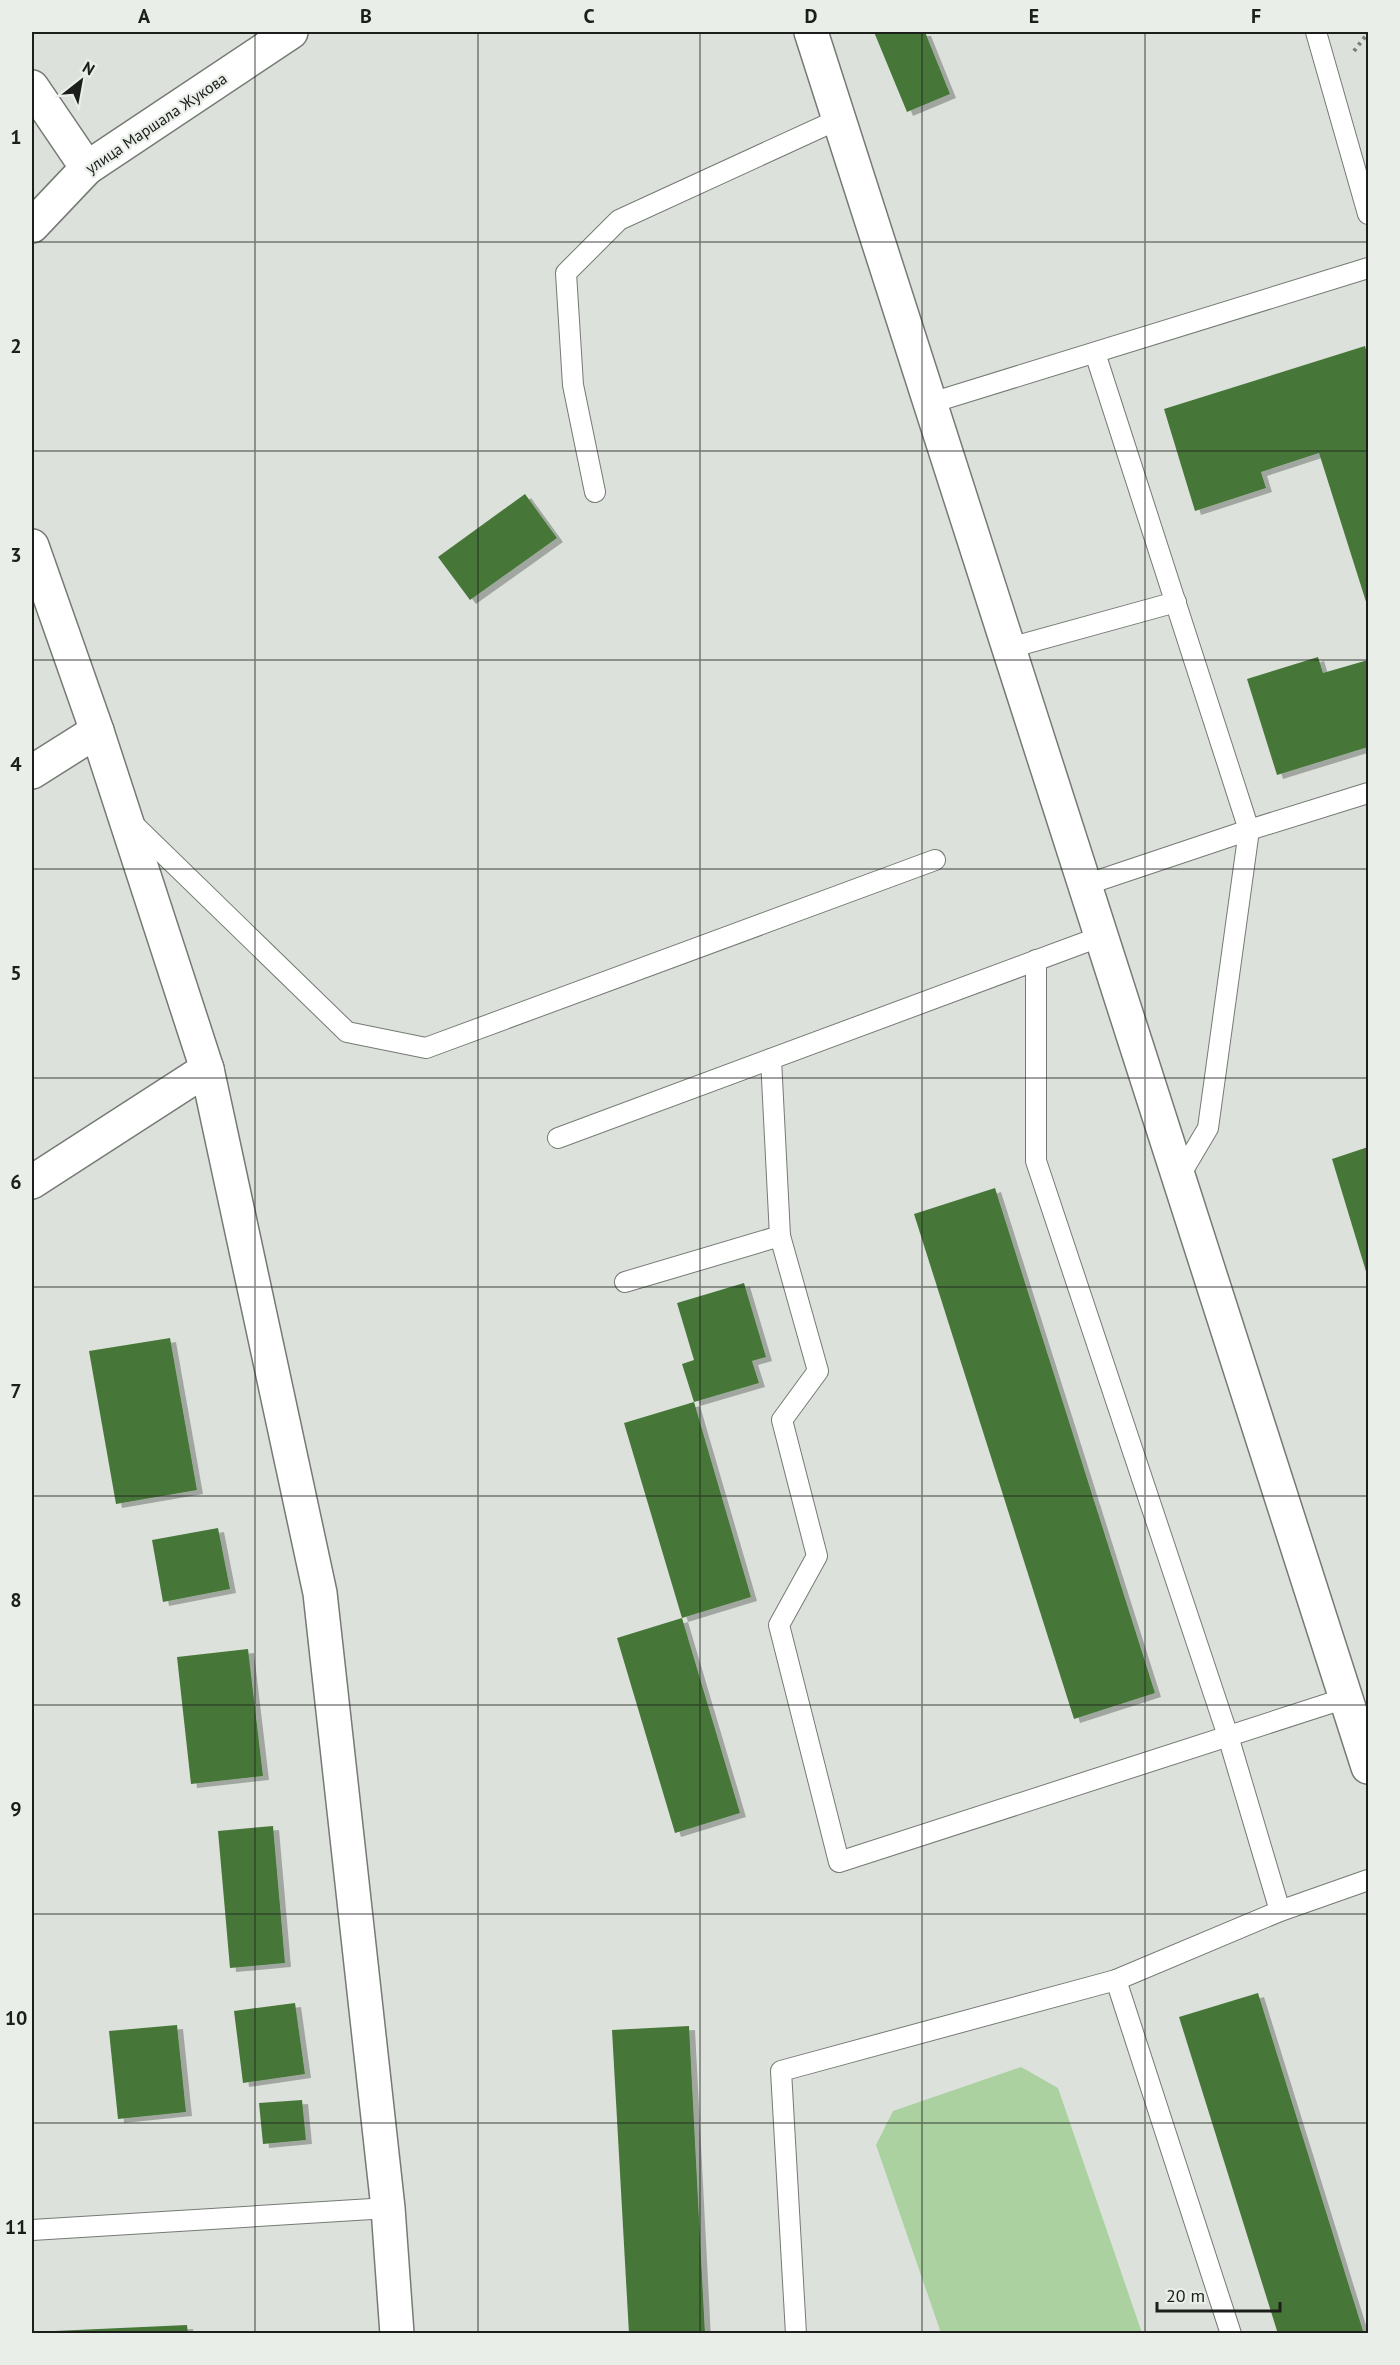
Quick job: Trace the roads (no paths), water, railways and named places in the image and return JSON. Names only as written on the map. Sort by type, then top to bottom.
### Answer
[{"type":"street","name":"улица Маршала Жукова","points":[[32,226],[87,168],[291,32]]},
{"type":"street","points":[[811,32],[1368,1767]]},
{"type":"street","points":[[32,87],[87,168]]},
{"type":"street","points":[[32,546],[97,731],[207,1069],[320,1593],[388,2208],[397,2334]]},
{"type":"street","points":[[32,772],[97,731]]},
{"type":"street","points":[[32,1182],[207,1069]]},
{"type":"lane","points":[[1316,32],[1368,214]]},
{"type":"lane","points":[[596,492],[573,385],[566,273],[619,220],[839,119]]},
{"type":"lane","points":[[931,404],[1368,268]]},
{"type":"lane","points":[[1095,353],[1249,830],[1208,1128],[1179,1177]]},
{"type":"lane","points":[[1009,648],[1176,602]]},
{"type":"lane","points":[[1085,885],[1368,793]]},
{"type":"lane","points":[[125,816],[347,1032],[426,1048],[935,860]]},
{"type":"lane","points":[[558,1138],[1102,936]]},
{"type":"lane","points":[[1036,960],[1036,1161],[1228,1736],[1280,1911]]},
{"type":"lane","points":[[771,1059],[780,1236],[818,1371],[782,1420],[817,1556],[779,1624],[839,1862],[1346,1698]]},
{"type":"lane","points":[[625,1282],[780,1236]]},
{"type":"lane","points":[[796,2334],[781,2071],[1116,1980],[1280,1911],[1368,1880]]},
{"type":"lane","points":[[1116,1980],[1231,2334]]},
{"type":"lane","points":[[32,2229],[388,2208]]}]
